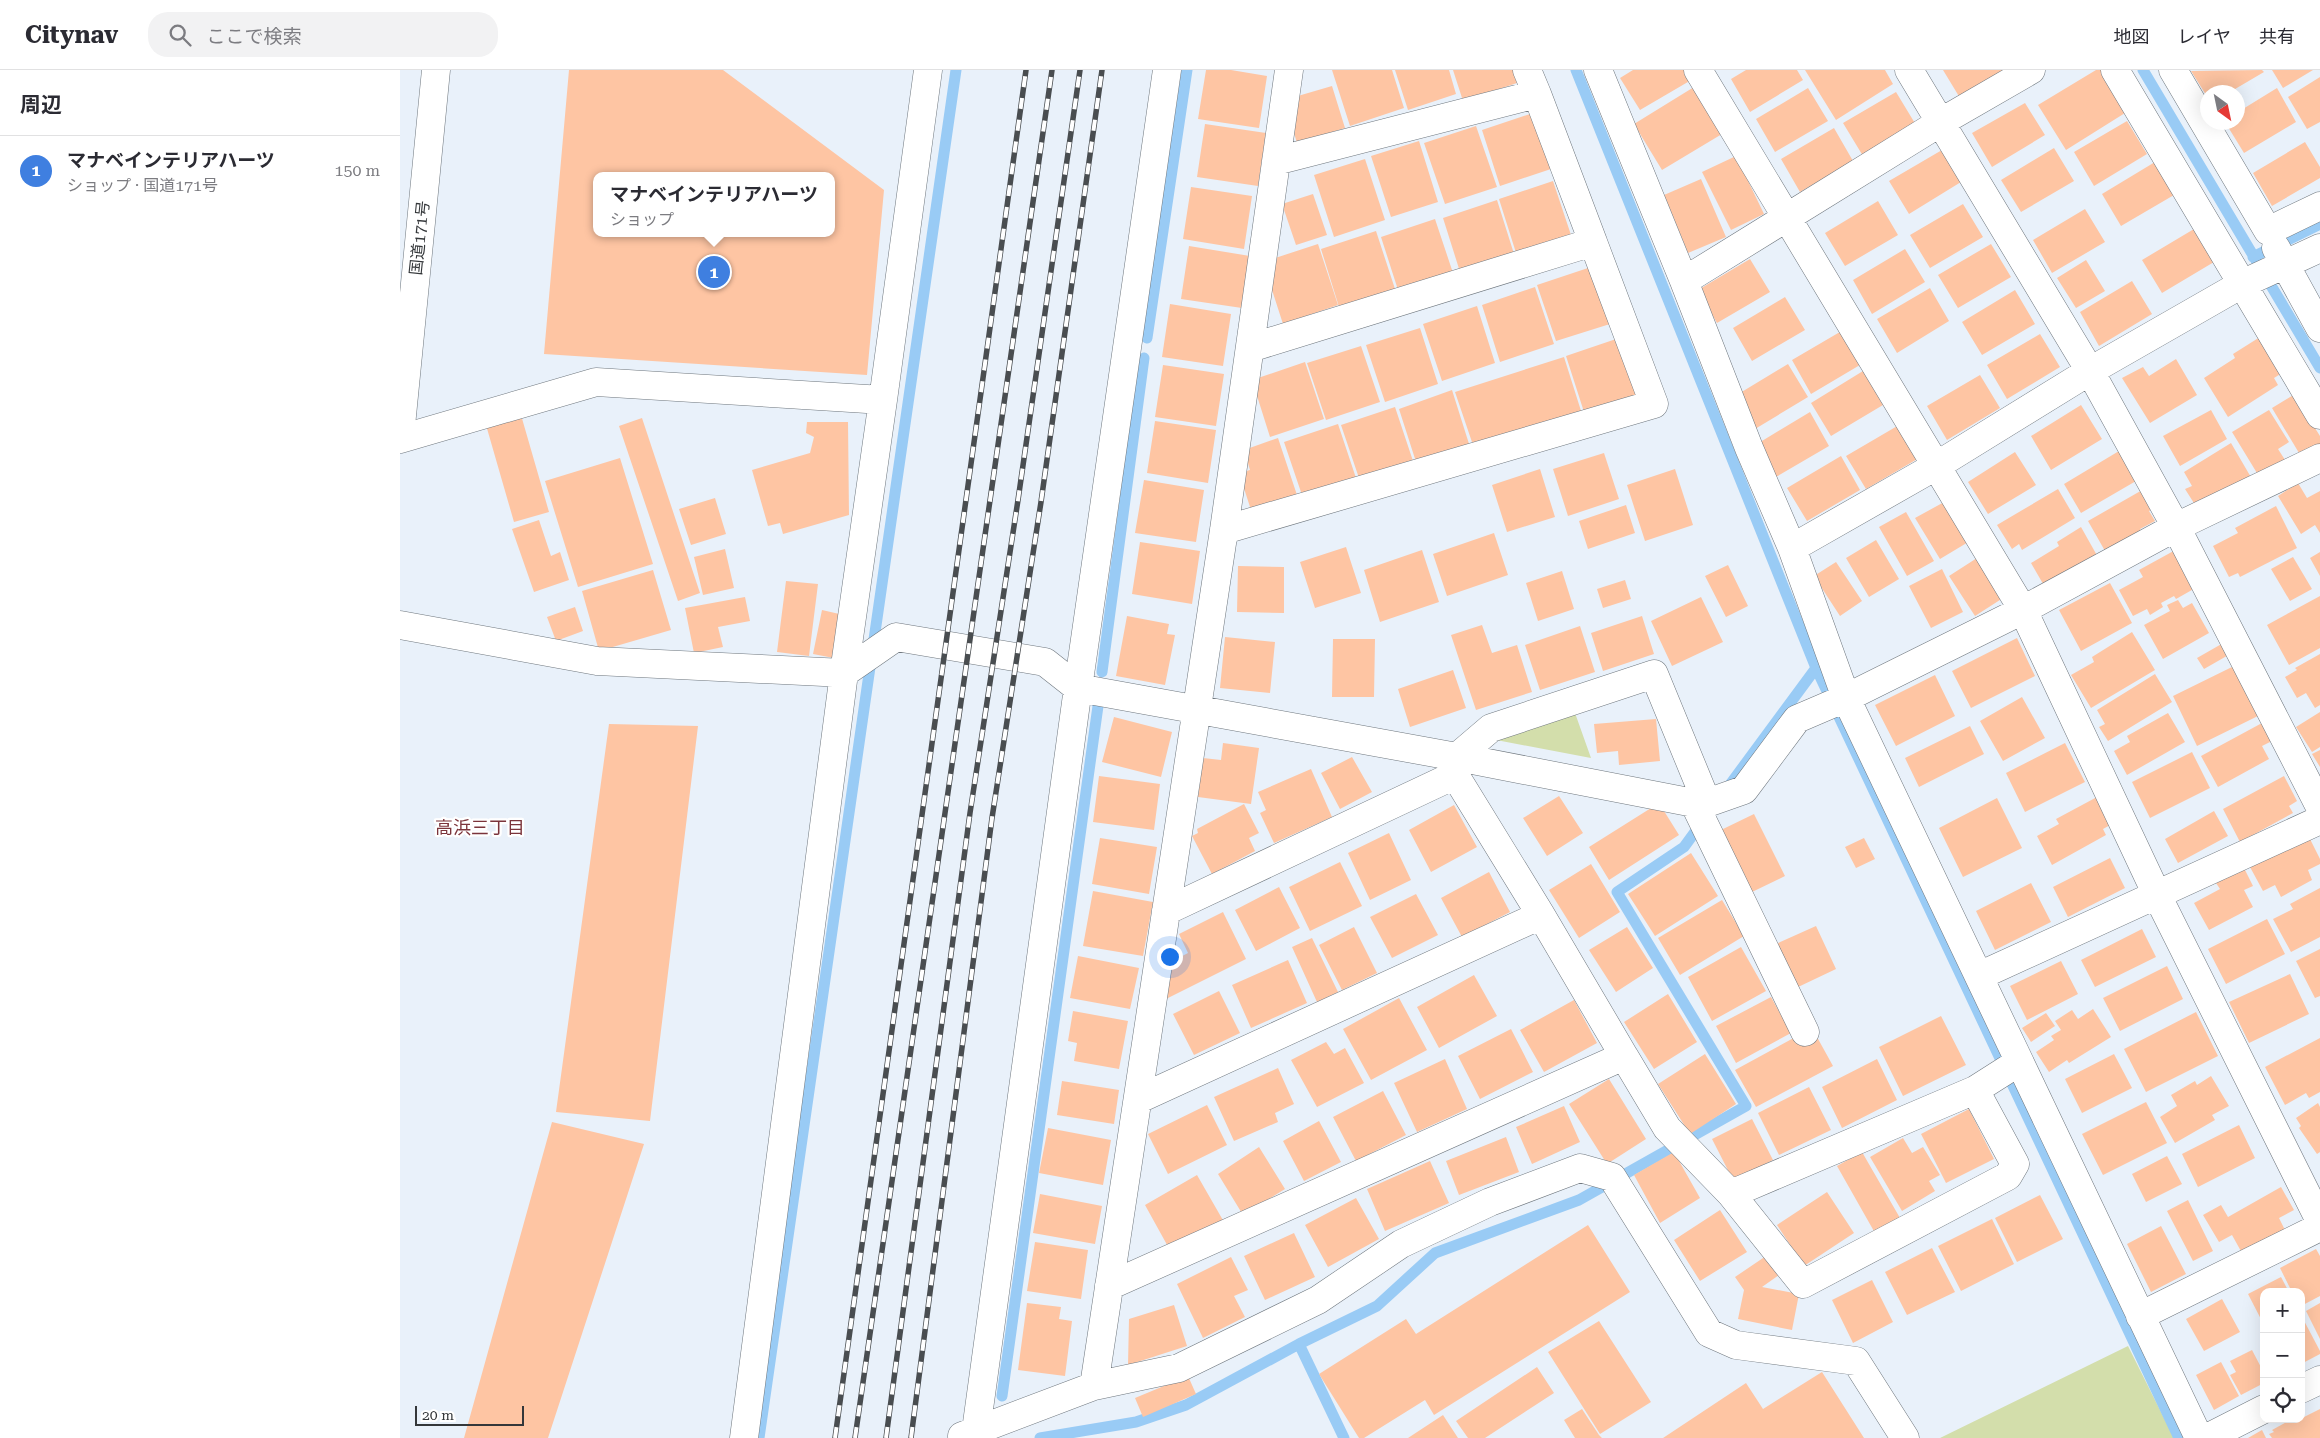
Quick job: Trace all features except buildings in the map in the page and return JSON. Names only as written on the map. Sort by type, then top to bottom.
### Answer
[{"type":"main road","name":"国道171号","points":[[400,437],[436,70]]},
{"type":"main road","points":[[744,1438],[851,668],[928,70]]},
{"type":"main road","points":[[970,1436],[1022,1107],[1078,688],[1168,70]]},
{"type":"main road","points":[[1094,1386],[1139,1100],[1224,530],[1289,70]]},
{"type":"main road","points":[[1598,70],[1684,281],[1749,448],[1792,548],[1844,699],[1979,976],[2199,1438]]},
{"type":"main road","points":[[1698,70],[2023,610],[2157,895],[2320,1220]]},
{"type":"main road","points":[[1909,70],[2090,371],[2176,526],[2320,807]]},
{"type":"main road","points":[[1684,281],[1941,122],[2031,70]]},
{"type":"main road","points":[[2115,70],[2248,282],[2320,415]]},
{"type":"main road","points":[[2173,70],[2320,328]]},
{"type":"main road","points":[[1224,530],[1654,404],[1532,82],[1276,161]]},
{"type":"main road","points":[[1792,548],[1936,466],[2090,371],[2248,282],[2320,206]]},
{"type":"main road","points":[[1250,348],[1593,242]]},
{"type":"main road","points":[[2276,251],[2320,248]]},
{"type":"main road","points":[[400,437],[596,382],[884,400]]},
{"type":"main road","points":[[400,625],[597,661],[851,668],[896,637],[1045,662],[1078,688],[1196,708],[1456,766],[1702,804],[1744,790],[1797,719],[1844,699],[2023,610],[2176,526],[2320,458]]},
{"type":"main road","points":[[1166,911],[1456,766],[1491,728],[1654,674],[1702,804],[1710,836],[1804,1032]]},
{"type":"main road","points":[[1456,766],[1624,1056],[1671,1131],[1731,1194],[1803,1284],[2008,1176],[2015,1164],[1974,1090]]},
{"type":"main road","points":[[1979,976],[2320,820]]},
{"type":"main road","points":[[1139,1100],[1541,915]]},
{"type":"main road","points":[[1109,1286],[1624,1056]]},
{"type":"main road","points":[[1731,1194],[1974,1090],[2019,1062]]},
{"type":"main road","points":[[970,1436],[1094,1386],[1179,1368],[1318,1300],[1401,1244],[1490,1202],[1580,1168],[1617,1185],[1709,1333],[1736,1345],[1856,1360],[1905,1438]]},
{"type":"main road","points":[[2140,1316],[2320,1227]]},
{"type":"main road","points":[[2305,1387],[2320,1380]]},
{"type":"main road","points":[[2207,1438],[2260,1411]]},
{"type":"green space","points":[[1575,713],[1591,758],[1491,739]]},
{"type":"green space","points":[[2128,1346],[2174,1438],[1940,1438]]},
{"type":"waterway","points":[[759,1438],[956,70]]},
{"type":"waterway","points":[[1147,338],[1187,70]]},
{"type":"waterway","points":[[1576,70],[1816,668],[2179,1438]]},
{"type":"waterway","points":[[2143,70],[2320,368]]},
{"type":"waterway","points":[[2253,257],[2320,224]]},
{"type":"waterway","points":[[1102,672],[1144,358]]},
{"type":"waterway","points":[[1726,790],[1816,668]]},
{"type":"waterway","points":[[1002,1396],[1098,706]]},
{"type":"waterway","points":[[1040,1438],[1136,1422],[1186,1405],[1299,1344],[1377,1306],[1435,1253],[1579,1200],[1746,1106],[1617,892],[1684,847],[1703,821]]},
{"type":"waterway","points":[[1299,1344],[1344,1438]]},
{"type":"railway","points":[[835,1438],[1026,70]]},
{"type":"railway","points":[[855,1438],[1052,70]]},
{"type":"railway","points":[[886,1438],[970,813],[1018,500],[1080,70]]},
{"type":"railway","points":[[911,1438],[992,818],[1041,502],[1102,70]]},
{"type":"place","name":"マナベインテリアハーツ","points":[[714,272]]},
{"type":"district","name":"高浜三丁目","points":[[480,828]]}]
